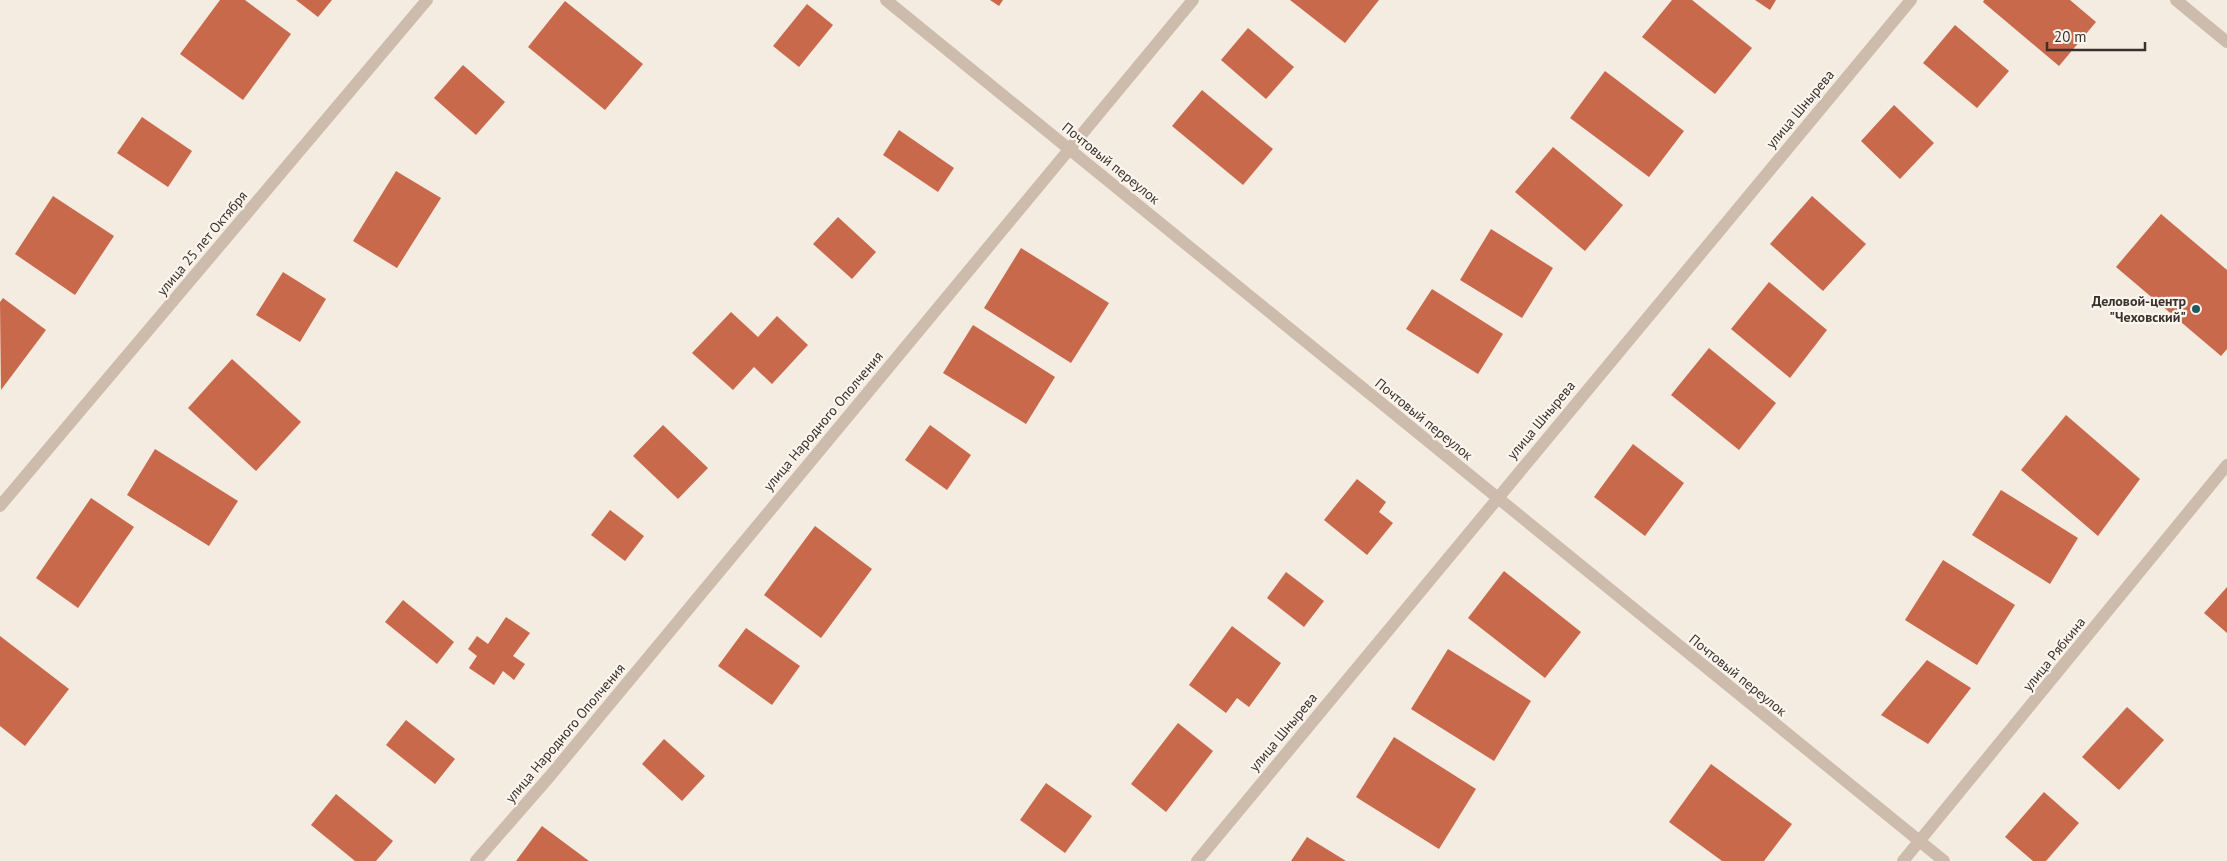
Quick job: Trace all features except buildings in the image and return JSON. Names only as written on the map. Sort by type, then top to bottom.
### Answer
[{"type":"street","name":"улица 25 лет Октября","points":[[0,506],[427,0]]},
{"type":"street","name":"Почтовый переулок","points":[[886,0],[1944,861]]},
{"type":"street","name":"улица Народного Ополчения","points":[[476,861],[556,768],[1069,147],[1193,0]]},
{"type":"street","name":"улица Шнырева","points":[[1197,861],[1497,496],[1910,0]]},
{"type":"street","points":[[2176,0],[2227,42]]},
{"type":"street","name":"улица Рябкина","points":[[1903,861],[2227,465]]},
{"type":"place","name":"Деловой-центр \"Чеховский\"","points":[[2196,309]]}]
